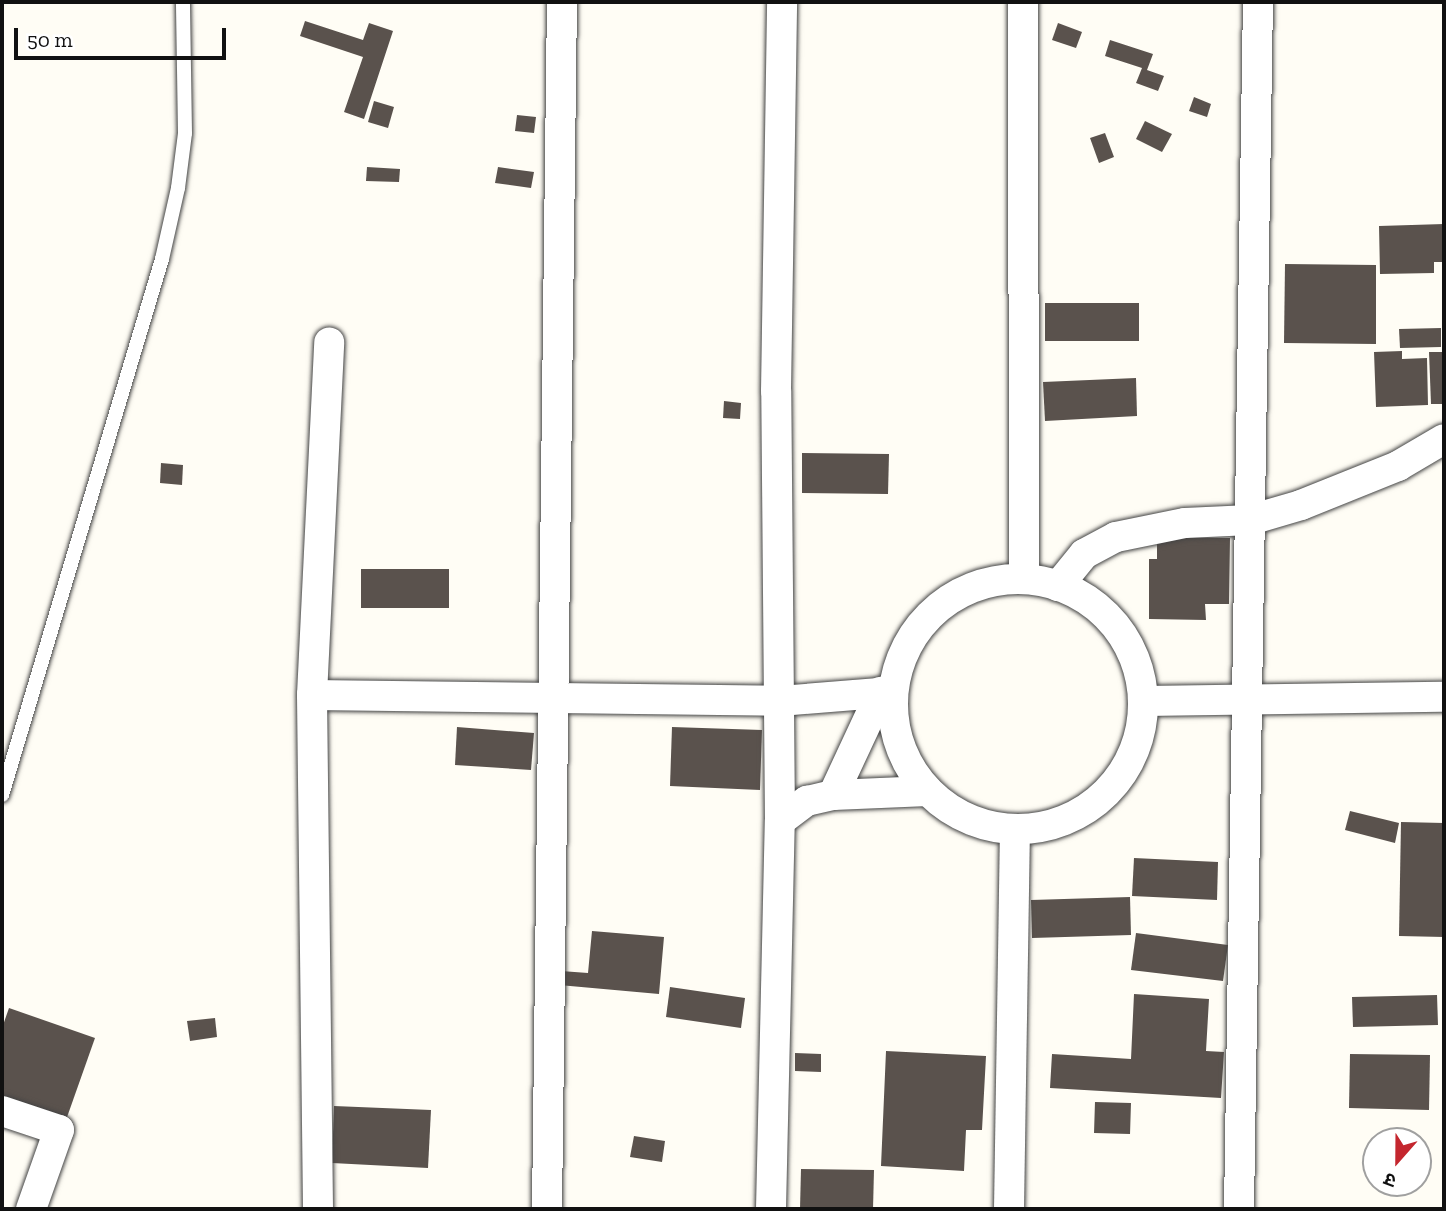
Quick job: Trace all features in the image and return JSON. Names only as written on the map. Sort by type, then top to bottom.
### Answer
[{"type":"street","points":[[547,1209],[550,696],[562,2]]},
{"type":"street","points":[[771,1209],[780,821],[776,391],[782,2]]},
{"type":"street","points":[[1023,2],[1024,579]]},
{"type":"street","points":[[1239,1209],[1258,2]]},
{"type":"street","points":[[318,1209],[312,695],[329,342]]},
{"type":"street","points":[[1058,586],[1084,554],[1116,537],[1185,523],[1250,520],[1358,484],[1444,439]]},
{"type":"street","points":[[833,794],[904,652],[936,609],[972,588],[1024,579],[1058,586],[1092,603],[1119,630],[1137,664],[1143,701],[1132,757],[1097,802],[1044,827],[1015,830],[963,816],[928,791],[906,762],[886,692]]},
{"type":"street","points":[[312,695],[780,701],[886,692]]},
{"type":"street","points":[[1143,701],[1444,697]]},
{"type":"street","points":[[780,821],[807,801],[833,794],[928,791]]},
{"type":"street","points":[[1009,1209],[1015,830]]},
{"type":"street","points":[[2,1111],[59,1130],[32,1209]]},
{"type":"lane","points":[[2,795],[162,259],[178,188],[185,133],[183,2]]},
{"type":"building","points":[[305,21],[363,40],[369,23],[393,31],[364,119],[344,112],[363,57],[300,36]]},
{"type":"building","points":[[1058,23],[1082,32],[1076,48],[1052,40]]},
{"type":"building","points":[[1110,40],[1153,54],[1147,70],[1164,76],[1158,91],[1136,83],[1142,68],[1105,56]]},
{"type":"building","points":[[1194,97],[1211,104],[1207,117],[1189,111]]},
{"type":"building","points":[[374,101],[394,107],[388,128],[368,122]]},
{"type":"building","points":[[517,115],[536,117],[534,133],[515,131]]},
{"type":"building","points":[[1145,121],[1172,134],[1162,152],[1136,139]]},
{"type":"building","points":[[1105,133],[1114,157],[1099,163],[1090,138]]},
{"type":"building","points":[[367,167],[400,169],[399,182],[366,181]]},
{"type":"building","points":[[498,167],[534,172],[531,188],[495,183]]},
{"type":"building","points":[[1444,224],[1444,262],[1434,262],[1434,273],[1380,274],[1379,226]]},
{"type":"building","points":[[1285,264],[1376,265],[1376,344],[1284,343]]},
{"type":"building","points":[[1045,303],[1139,303],[1139,341],[1045,341]]},
{"type":"building","points":[[1441,328],[1441,347],[1400,348],[1399,329]]},
{"type":"building","points":[[1402,351],[1402,359],[1427,358],[1428,405],[1376,407],[1374,352]]},
{"type":"building","points":[[1429,352],[1444,352],[1444,404],[1431,404]]},
{"type":"building","points":[[1136,378],[1137,416],[1045,421],[1043,382]]},
{"type":"building","points":[[724,401],[741,403],[740,419],[723,418]]},
{"type":"building","points":[[802,453],[889,454],[888,494],[802,493]]},
{"type":"building","points":[[161,463],[183,465],[182,485],[160,483]]},
{"type":"building","points":[[1157,537],[1230,538],[1229,604],[1205,604],[1206,620],[1149,619],[1149,559],[1157,559]]},
{"type":"building","points":[[361,569],[449,569],[449,608],[361,608]]},
{"type":"building","points":[[457,727],[534,733],[531,770],[455,765]]},
{"type":"building","points":[[672,727],[762,730],[760,790],[670,786]]},
{"type":"building","points":[[1350,811],[1399,823],[1395,843],[1345,830]]},
{"type":"building","points":[[1401,822],[1444,823],[1444,937],[1399,936]]},
{"type":"building","points":[[1134,858],[1218,862],[1217,900],[1132,896]]},
{"type":"building","points":[[1130,897],[1131,935],[1032,938],[1031,900]]},
{"type":"building","points":[[592,931],[664,937],[659,994],[559,985],[561,971],[588,973]]},
{"type":"building","points":[[1136,933],[1228,945],[1223,981],[1131,970]]},
{"type":"building","points":[[670,987],[745,998],[741,1028],[666,1017]]},
{"type":"building","points":[[1134,994],[1209,999],[1206,1051],[1224,1052],[1221,1098],[1050,1088],[1052,1054],[1131,1059]]},
{"type":"building","points":[[1437,995],[1438,1025],[1353,1027],[1352,997]]},
{"type":"building","points":[[9,1008],[95,1038],[66,1120],[2,1097],[2,1028]]},
{"type":"building","points":[[215,1018],[217,1037],[190,1041],[187,1021]]},
{"type":"building","points":[[886,1051],[986,1056],[982,1130],[966,1130],[964,1171],[881,1166]]},
{"type":"building","points":[[795,1053],[821,1054],[821,1072],[795,1071]]},
{"type":"building","points":[[1350,1054],[1430,1055],[1429,1110],[1349,1108]]},
{"type":"building","points":[[1095,1102],[1131,1103],[1130,1134],[1094,1133]]},
{"type":"building","points":[[334,1106],[431,1110],[428,1168],[332,1163]]},
{"type":"building","points":[[634,1136],[665,1141],[662,1162],[630,1157]]},
{"type":"building","points":[[801,1169],[874,1170],[873,1209],[800,1209]]}]
